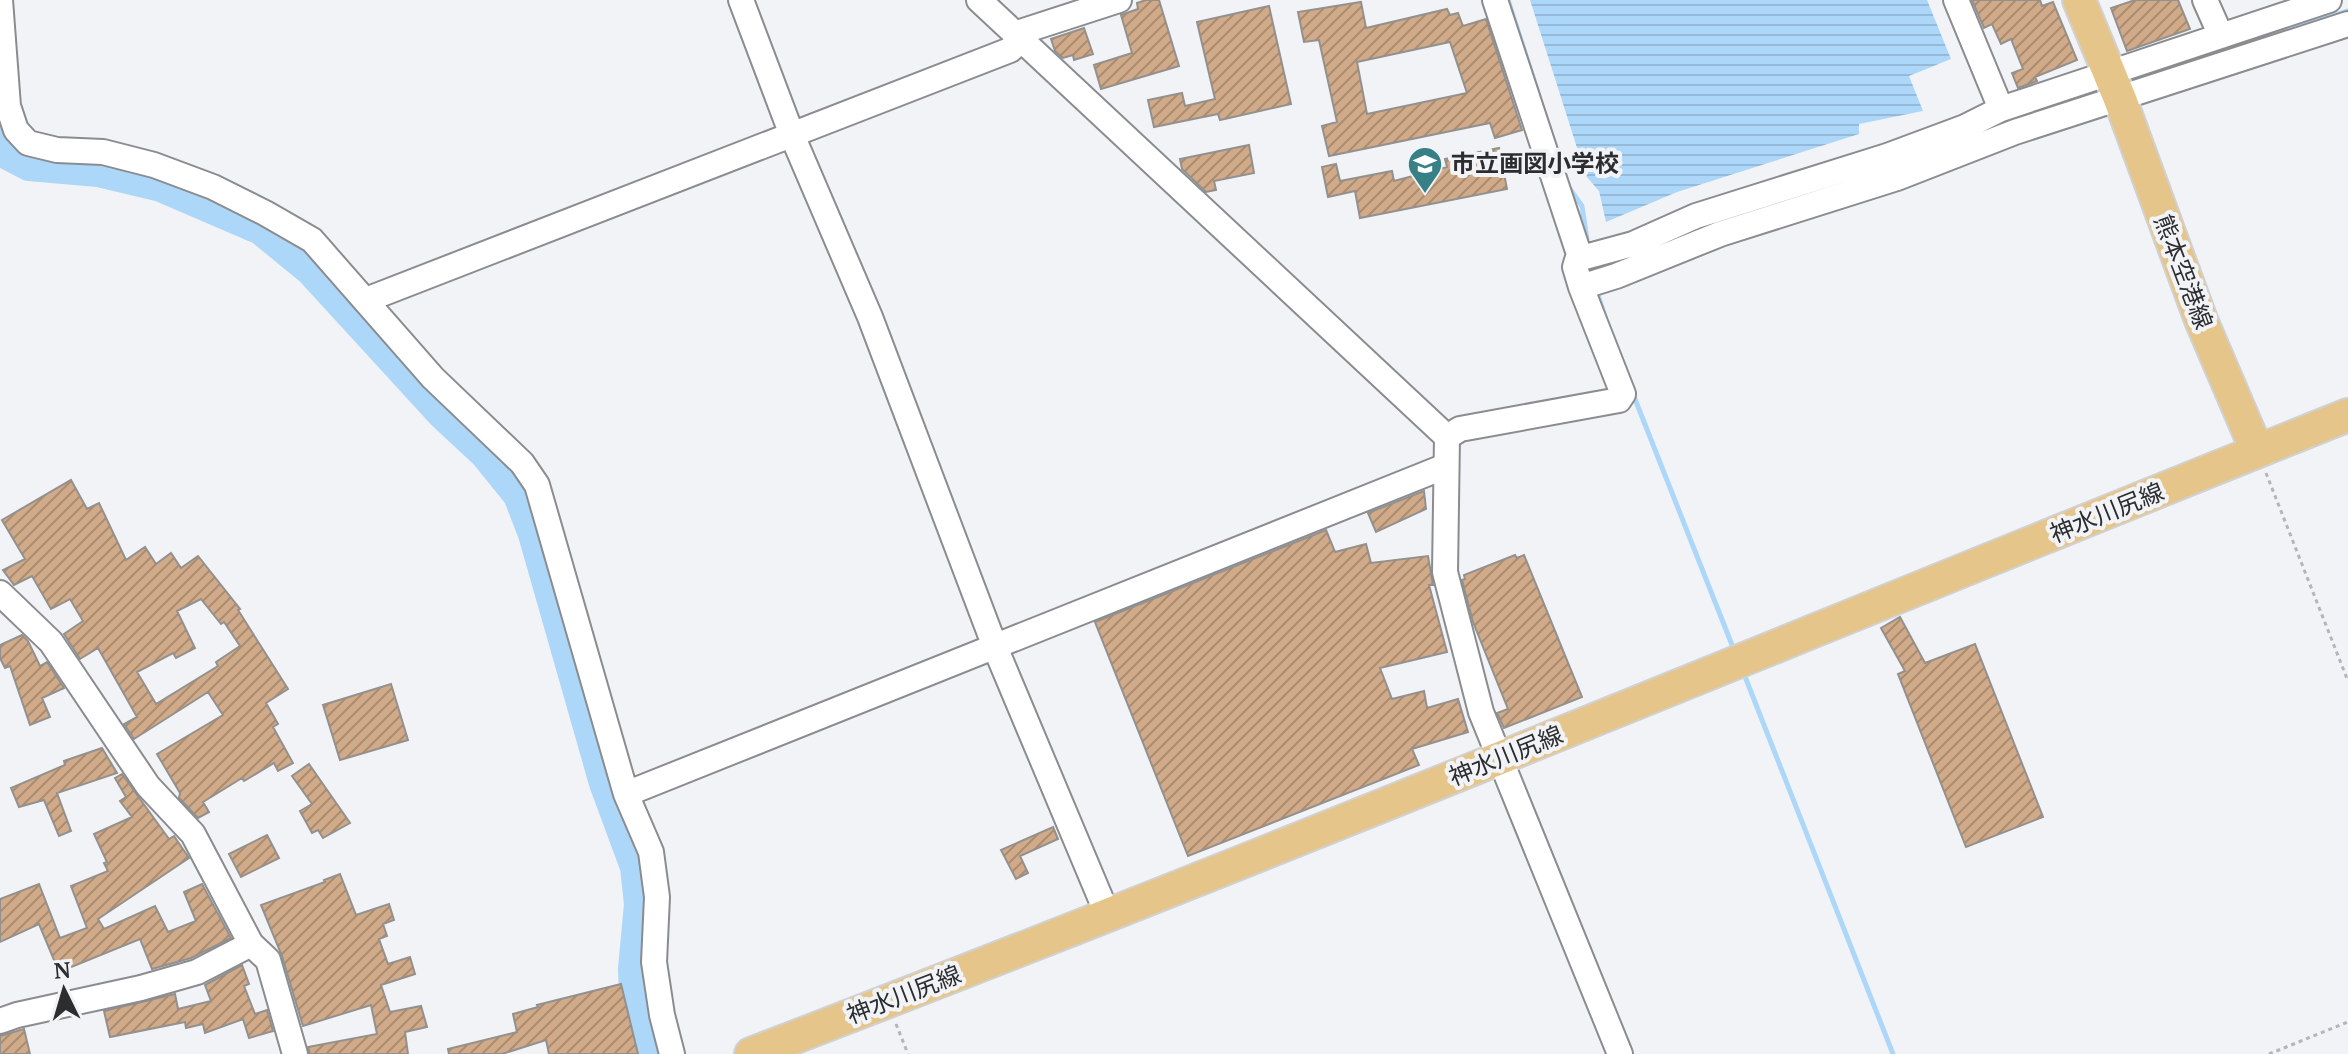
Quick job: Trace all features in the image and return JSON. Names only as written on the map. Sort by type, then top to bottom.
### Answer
[{"type":"main road","name":"熊本空港線","points":[[2079,0],[2115,87],[2201,320],[2257,451]]},
{"type":"main road","points":[[2257,451],[2348,415]]},
{"type":"main road","name":"神水川尻線","points":[[751,1054],[1108,916],[2257,451]]},
{"type":"street","points":[[0,0],[8,106],[16,130],[28,143],[57,150],[103,152],[154,165],[213,187],[312,240],[433,378],[522,463],[537,485],[626,794],[651,852],[657,897],[654,962],[672,1054]]},
{"type":"street","points":[[741,0],[792,135],[870,317],[995,647],[1108,916]]},
{"type":"street","points":[[979,0],[1447,437],[1445,572],[1481,712],[1620,1054]]},
{"type":"street","points":[[366,300],[1010,50],[1017,38],[1119,0]]},
{"type":"street","points":[[1447,437],[1460,429],[1621,398],[1623,391],[1581,287],[1575,267],[1579,254],[1495,0]]},
{"type":"street","points":[[1956,0],[2001,109]]},
{"type":"street","points":[[2205,0],[2221,36]]},
{"type":"street","points":[[1581,287],[1644,266],[1705,239],[1842,197],[2015,132],[2221,36],[2329,0]]},
{"type":"street","points":[[1579,254],[1585,257],[1633,244],[1696,216],[1925,143],[2001,109],[2115,87],[2348,24]]},
{"type":"street","points":[[626,794],[1446,466]]},
{"type":"street","points":[[0,593],[51,642],[148,786],[193,834],[251,944],[268,960],[295,1054]]},
{"type":"street","points":[[0,1021],[197,972],[251,944]]},
{"type":"path","points":[[2257,451],[2348,681]]},
{"type":"path","points":[[887,1002],[908,1054]]},
{"type":"path","points":[[2269,1054],[2348,1022]]},
{"type":"water","points":[[1530,0],[1927,0],[1951,59],[1909,76],[1923,111],[1859,124],[1859,134],[1677,192],[1606,222],[1599,191],[1586,176]]},
{"type":"building","points":[[1159,0],[1179,66],[1101,89],[1094,65],[1132,53],[1121,15],[1138,9],[1137,3]]},
{"type":"building","points":[[1972,0],[2040,0],[2042,6],[2053,2],[2077,60],[2035,77],[2037,81],[2018,88],[2012,73],[2023,69],[2011,39],[2001,44],[1992,24],[1984,28]]},
{"type":"building","points":[[2135,0],[2178,0],[2190,29],[2127,51],[2111,8]]},
{"type":"building","points":[[1361,2],[1366,28],[1447,9],[1450,15],[1458,13],[1463,26],[1486,19],[1522,130],[1495,138],[1490,123],[1329,156],[1322,126],[1337,122],[1319,40],[1304,42],[1298,12]],"holes":[[[1450,42],[1467,93],[1367,114],[1357,62]]]},
{"type":"building","points":[[1269,6],[1291,104],[1220,120],[1218,114],[1154,127],[1148,100],[1182,93],[1185,106],[1215,99],[1197,22]]},
{"type":"building","points":[[1084,28],[1093,54],[1074,60],[1073,55],[1063,58],[1055,51],[1051,39]]},
{"type":"building","points":[[1249,145],[1254,173],[1214,181],[1216,190],[1206,192],[1182,169],[1180,159]]},
{"type":"building","points":[[1499,148],[1507,189],[1360,218],[1355,191],[1328,197],[1322,167],[1336,164],[1340,181],[1392,171],[1394,181],[1447,167],[1445,159]]},
{"type":"building","points":[[71,480],[87,509],[99,503],[126,560],[145,547],[156,564],[171,553],[181,568],[198,556],[240,609],[288,689],[266,703],[278,724],[273,727],[293,763],[278,771],[274,763],[244,781],[242,778],[203,802],[209,812],[198,818],[179,798],[180,793],[157,754],[223,715],[208,692],[134,739],[124,724],[137,717],[98,648],[80,659],[64,634],[83,621],[70,599],[51,609],[32,576],[14,585],[3,570],[25,559],[2,520]],"holes":[[[201,599],[221,624],[224,622],[240,646],[216,662],[218,666],[156,704],[137,672],[173,653],[176,658],[195,648],[177,611]]]},
{"type":"building","points":[[1424,491],[1426,509],[1376,532],[1368,513]]},
{"type":"building","points":[[1326,530],[1335,552],[1366,544],[1371,563],[1428,556],[1433,585],[1429,585],[1447,652],[1380,668],[1392,699],[1424,691],[1427,708],[1458,699],[1468,732],[1412,749],[1419,765],[1188,856],[1095,622]]},
{"type":"building","points":[[1515,555],[1517,558],[1524,555],[1582,697],[1504,728],[1497,713],[1508,709],[1473,622],[1462,580],[1465,579],[1464,575]]},
{"type":"building","points":[[1900,617],[1925,663],[1975,644],[2043,817],[1966,847],[1898,674],[1905,671],[1881,628]]},
{"type":"building","points":[[22,635],[40,666],[47,662],[64,688],[42,698],[50,717],[30,725],[10,666],[5,668],[0,658],[0,645]]},
{"type":"building","points":[[391,684],[408,740],[340,760],[323,705]]},
{"type":"building","points":[[102,748],[117,773],[57,793],[71,831],[59,836],[44,800],[19,807],[11,788],[65,765],[64,761]]},
{"type":"building","points":[[309,764],[350,823],[323,838],[318,830],[312,833],[300,811],[312,804],[292,776]]},
{"type":"building","points":[[122,774],[169,839],[174,836],[189,858],[98,919],[104,929],[155,906],[168,932],[196,921],[184,892],[202,884],[231,938],[191,958],[152,969],[140,939],[59,972],[39,924],[0,942],[0,899],[39,884],[60,938],[87,928],[71,886],[108,871],[94,834],[132,817],[120,801],[126,797],[115,778]]},
{"type":"building","points":[[1053,827],[1058,839],[1020,856],[1028,873],[1016,879],[1001,850]]},
{"type":"building","points":[[267,835],[279,858],[241,877],[229,854]]},
{"type":"building","points":[[340,874],[356,915],[389,904],[394,920],[383,924],[387,936],[379,939],[388,964],[410,957],[415,974],[381,985],[390,1012],[421,1006],[427,1027],[405,1032],[408,1054],[310,1054],[308,1047],[377,1034],[371,1005],[303,1026],[282,956],[261,905]]},
{"type":"building","points":[[242,965],[249,984],[244,986],[255,1014],[267,1010],[273,1031],[249,1038],[243,1019],[205,1033],[203,1024],[186,1028],[185,1022],[110,1037],[104,1011],[175,994],[178,1009],[211,1001],[205,985]]},
{"type":"building","points":[[621,984],[638,1054],[549,1054],[546,1040],[502,1054],[449,1054],[448,1049],[517,1032],[513,1014]]},
{"type":"building","points":[[24,1029],[30,1054],[0,1054],[0,1036]]},
{"type":"waterway","points":[[1508,0],[1539,96]]},
{"type":"waterway","points":[[2135,80],[2348,11]]},
{"type":"waterway","points":[[2031,114],[2090,92]]},
{"type":"waterway","points":[[0,143],[10,155],[29,165],[98,171],[161,186],[261,229],[311,270],[442,413],[485,453],[519,495],[534,534],[605,783],[636,867],[640,904],[635,993],[652,1054]]},
{"type":"waterway","points":[[1570,189],[1582,206],[1587,239]]},
{"type":"waterway","points":[[1597,292],[1605,317]]},
{"type":"waterway","points":[[1633,394],[1734,650]]},
{"type":"waterway","points":[[1744,674],[1893,1054]]},
{"type":"place","name":"市立画図小学校","points":[[1425,195]]}]
